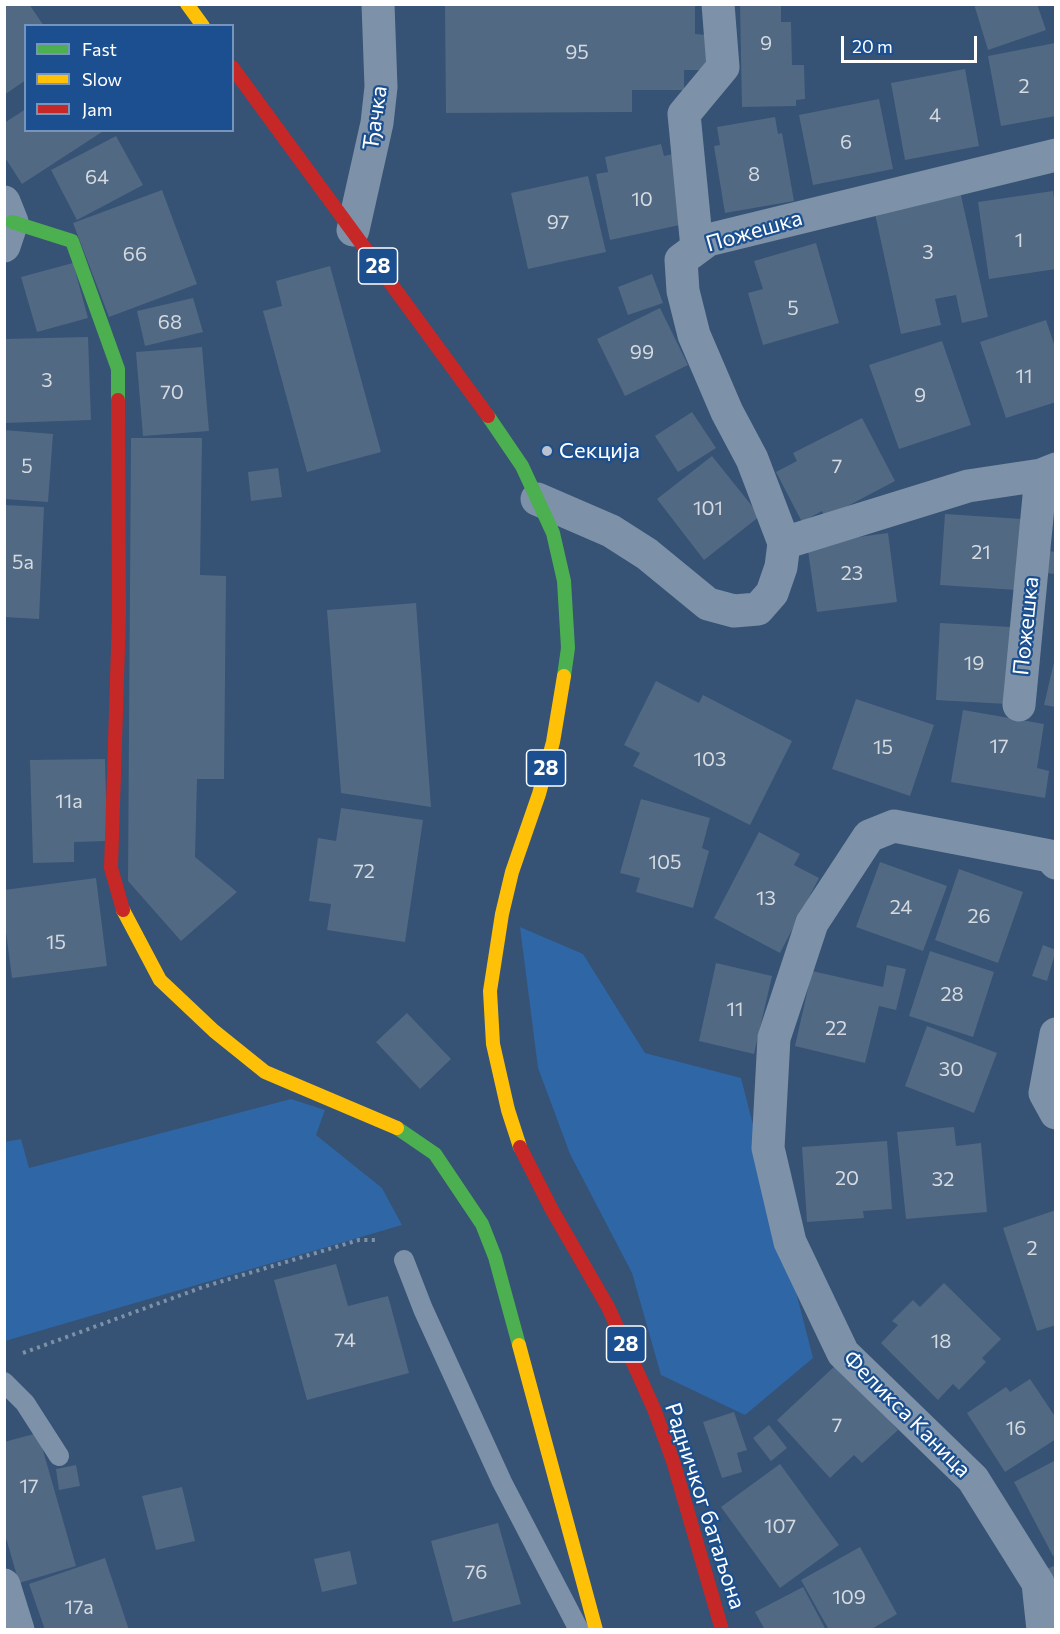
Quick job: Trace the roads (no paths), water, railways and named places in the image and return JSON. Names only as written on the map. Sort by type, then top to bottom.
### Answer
[{"type":"main road","points":[[187,4],[201,24]]},
{"type":"main road","name":"Радничког батаљона","points":[[234,70],[504,438],[522,466],[553,533],[564,581],[568,648],[553,742],[539,794],[512,872],[502,914],[490,991],[493,1044],[508,1110],[519,1144],[552,1210],[612,1316],[654,1409],[674,1461],[722,1629]]},
{"type":"main road","points":[[7,224],[72,241],[117,369],[119,616],[111,868],[126,920],[160,980],[214,1031],[265,1072],[396,1126],[435,1154],[476,1215],[495,1257],[596,1629]]},
{"type":"street","name":"Ђачка","points":[[353,230],[377,123],[381,87],[378,4]]},
{"type":"street","points":[[697,248],[684,114],[723,67],[718,4]]},
{"type":"street","name":"Пожешка","points":[[1019,705],[1048,472],[968,486],[784,543],[752,459],[718,395],[694,336],[683,291],[681,260],[708,240],[1056,155]]},
{"type":"street","points":[[537,499],[611,531],[647,554],[708,604],[734,611],[758,609],[772,593],[781,567],[784,543]]},
{"type":"street","name":"Феликса Каница","points":[[1043,1629],[1038,1583],[974,1479],[843,1353],[790,1242],[768,1148],[774,1038],[812,923],[869,836],[894,826],[1050,856],[1056,864]]},
{"type":"street","points":[[1056,1034],[1045,1093],[1056,1113]]},
{"type":"street","points":[[4,1585],[18,1629]]},
{"type":"lane","points":[[404,1260],[423,1309],[502,1482],[579,1629]]},
{"type":"lane","points":[[4,1382],[25,1403],[59,1456]]},
{"type":"place","name":"Секција","points":[[547,451]]}]
